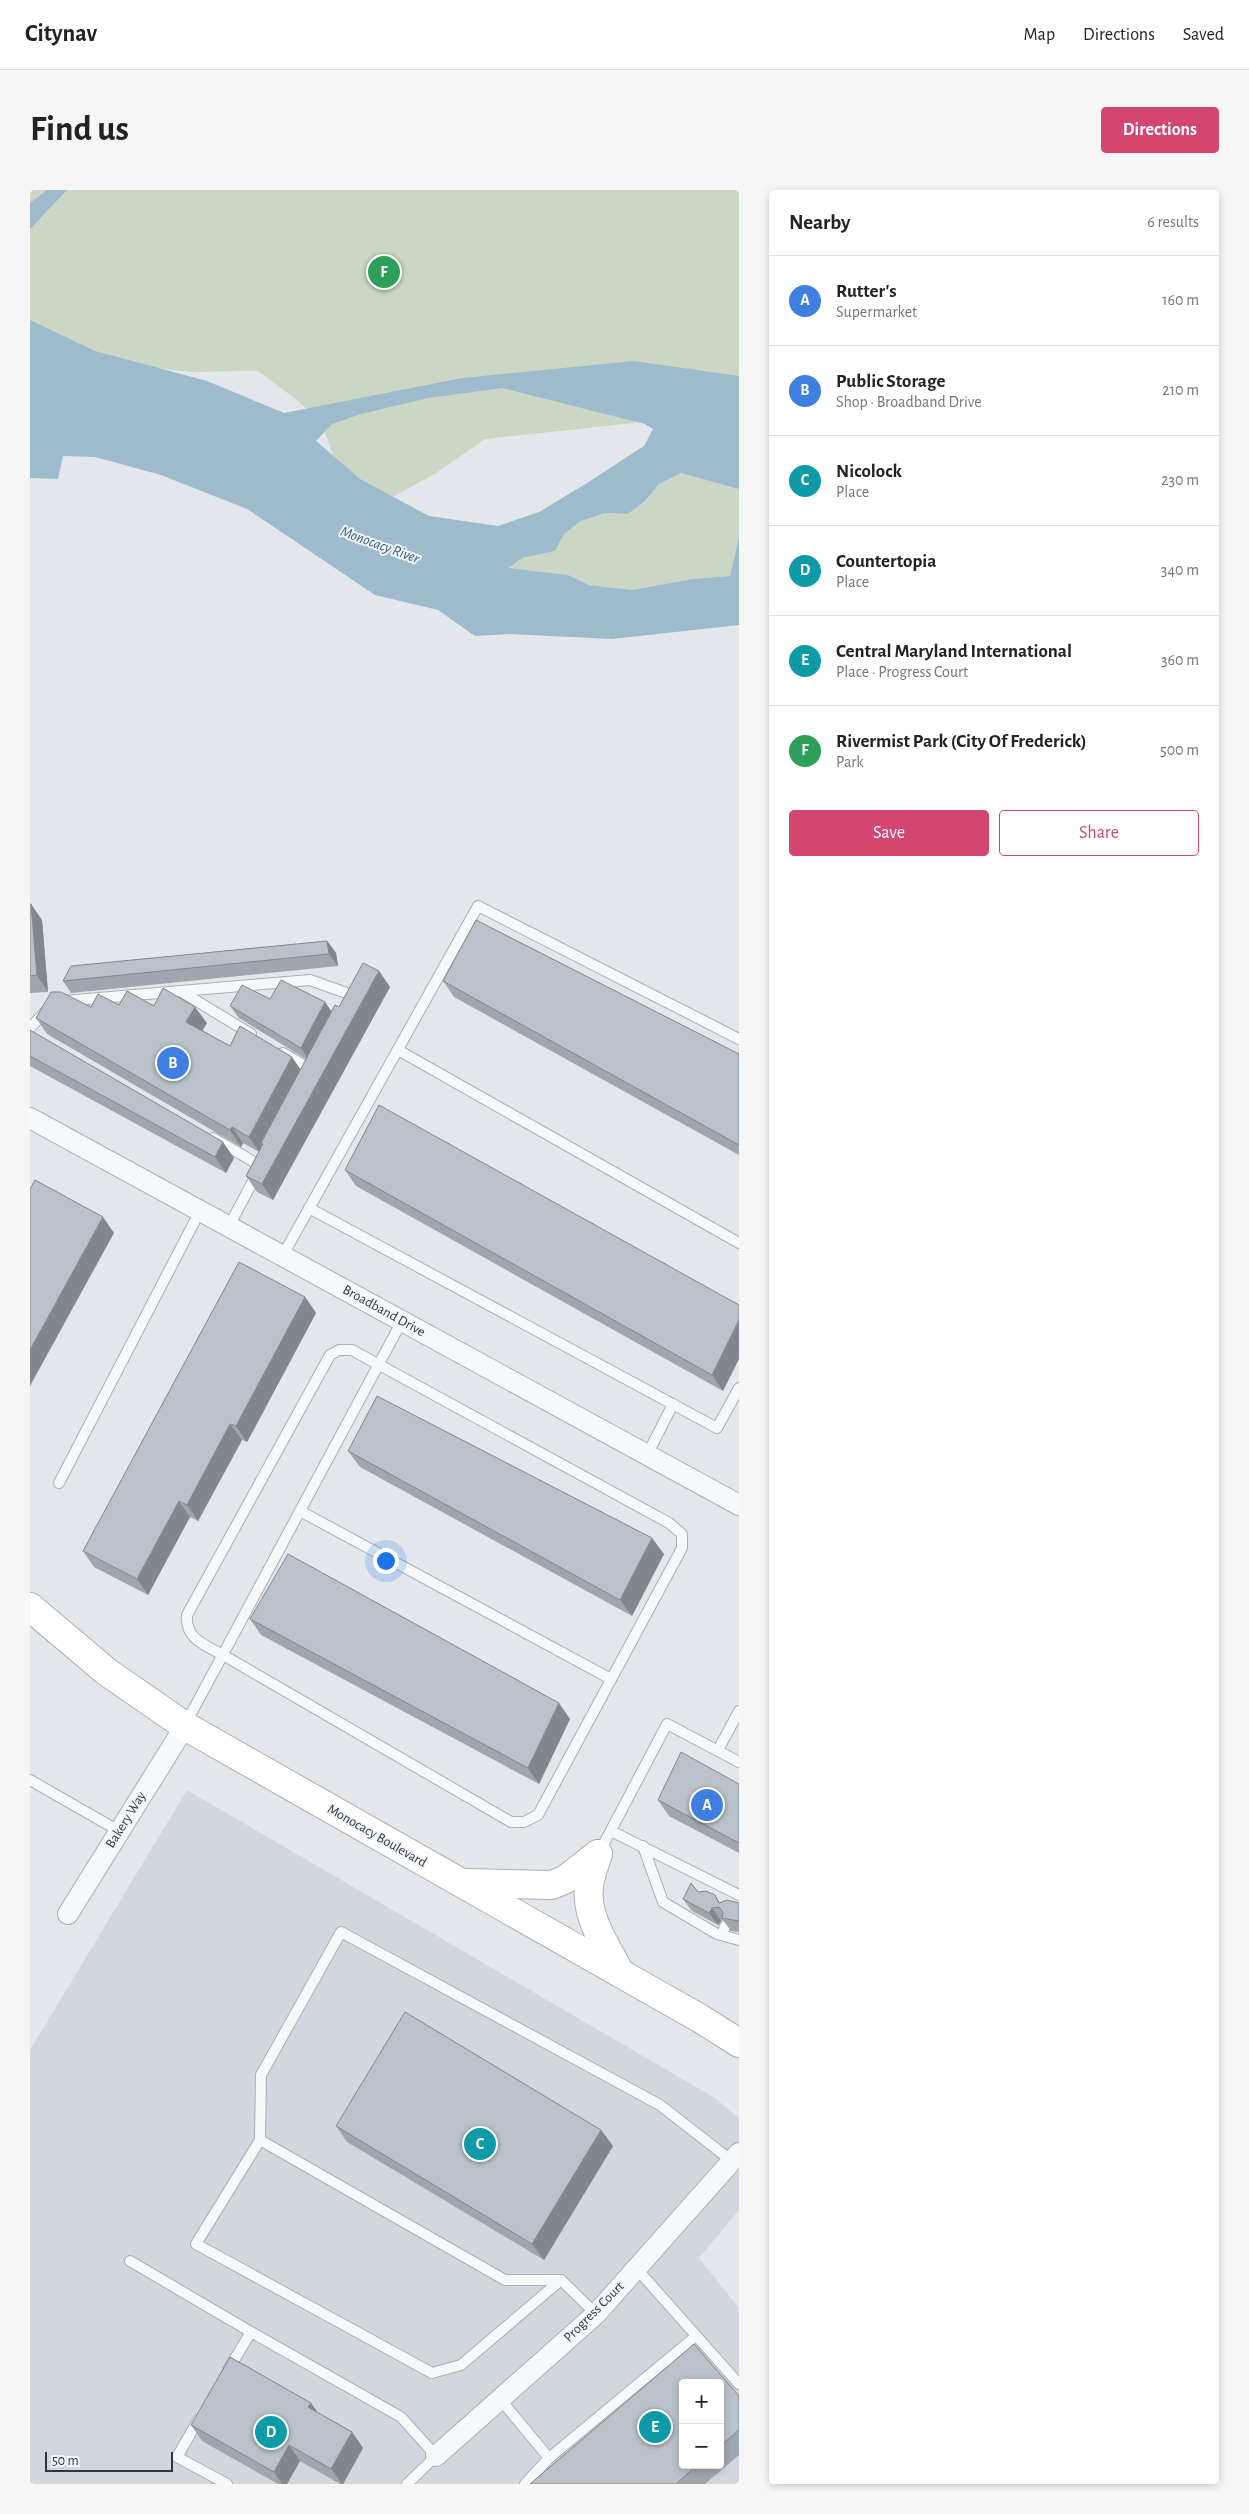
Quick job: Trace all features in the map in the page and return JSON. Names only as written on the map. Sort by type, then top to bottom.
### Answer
[{"type":"main road","name":"Monocacy Boulevard","points":[[30,1607],[100,1666],[185,1726],[620,1973],[739,2043]]},
{"type":"main road","points":[[460,1882],[552,1885],[566,1879],[605,1842]]},
{"type":"main road","points":[[605,1842],[589,1887],[589,1905],[592,1916],[620,1973]]},
{"type":"street","name":"Broadband Drive","points":[[30,1118],[647,1455],[737,1500]]},
{"type":"street","name":"Bakery Way","points":[[68,1914],[185,1726]]},
{"type":"street","name":"Progress Court","points":[[436,2456],[596,2314],[736,2157]]},
{"type":"lane","points":[[283,1255],[478,906],[739,1039]]},
{"type":"lane","points":[[30,1028],[50,1005],[58,1002],[310,980],[352,996],[343,1012]]},
{"type":"lane","points":[[182,992],[312,1070]]},
{"type":"lane","points":[[398,1050],[739,1243]]},
{"type":"lane","points":[[201,1131],[264,1161],[229,1226]]},
{"type":"lane","points":[[309,1208],[717,1428],[739,1388]]},
{"type":"lane","points":[[59,1483],[200,1211]]},
{"type":"lane","points":[[185,1726],[402,1321]]},
{"type":"lane","points":[[339,1350],[352,1350],[669,1523],[682,1534],[682,1548],[538,1815],[524,1822],[511,1822],[223,1655],[191,1636],[186,1626],[188,1615],[330,1355],[339,1350]]},
{"type":"lane","points":[[647,1455],[673,1404]]},
{"type":"lane","points":[[300,1511],[611,1679]]},
{"type":"lane","points":[[718,1750],[739,1711]]},
{"type":"lane","points":[[735,1896],[716,1888],[643,1846],[605,1842],[667,1724],[739,1762]]},
{"type":"lane","points":[[30,1780],[119,1831]]},
{"type":"lane","points":[[643,1846],[663,1902],[700,1918],[739,1940]]},
{"type":"lane","points":[[561,2280],[461,2365],[432,2373],[196,2244],[260,2140],[261,2075],[341,1932],[660,2105],[736,2157]]},
{"type":"lane","points":[[260,2140],[505,2280],[561,2280],[596,2314]]},
{"type":"lane","points":[[130,2261],[401,2417],[436,2456],[406,2484]]},
{"type":"lane","points":[[637,2269],[739,2384]]},
{"type":"lane","points":[[221,2382],[251,2332]]},
{"type":"lane","points":[[525,2484],[549,2458],[696,2336]]},
{"type":"lane","points":[[500,2399],[549,2458]]},
{"type":"lane","points":[[206,2407],[177,2457],[227,2484]]},
{"type":"shaded area","points":[[187,1790],[715,2098],[739,2118],[739,2210],[699,2258],[739,2308],[739,2484],[30,2484],[30,2050]]},
{"type":"green space","points":[[30,190],[739,190],[739,386],[634,423],[485,439],[436,473],[382,503],[339,473],[322,424],[297,400],[258,371],[192,372],[30,355]]},
{"type":"green space","points":[[681,473],[739,489],[739,537],[730,576],[693,579],[632,590],[588,585],[568,575],[509,568],[522,558],[555,551],[564,534],[581,521],[605,513],[628,514],[645,501],[659,484]]},
{"type":"water","points":[[47,190],[67,190],[30,229],[30,203]]},
{"type":"water","name":"Monocacy River","points":[[30,320],[95,351],[207,381],[284,413],[462,378],[634,361],[739,376],[739,489],[681,473],[659,484],[645,501],[628,514],[605,513],[581,521],[564,534],[555,551],[522,558],[509,568],[568,575],[589,585],[632,590],[693,579],[730,576],[739,537],[739,625],[612,639],[509,634],[475,636],[438,610],[375,595],[247,509],[161,475],[95,457],[63,456],[58,479],[30,478]],"holes":[[[502,388],[645,424],[653,429],[644,446],[539,512],[498,526],[429,516],[360,479],[316,441],[332,424],[361,414],[428,398]]]},
{"type":"building","points":[[30,904],[37,975],[30,976]]},
{"type":"building","points":[[476,920],[739,1054],[739,1145],[443,981]]},
{"type":"building","points":[[327,941],[329,954],[63,981],[71,966]]},
{"type":"building","points":[[363,963],[379,971],[262,1184],[246,1176],[263,1144],[261,1143],[335,1005],[339,1007]]},
{"type":"building","points":[[281,980],[325,1002],[301,1048],[230,1006],[242,985],[270,999]]},
{"type":"building","points":[[163,988],[195,1007],[186,1022],[230,1046],[240,1026],[292,1057],[249,1137],[232,1127],[230,1130],[36,1018],[51,992],[61,992],[91,1007],[98,994],[119,1005],[127,991],[154,1006]]},
{"type":"building","points":[[30,1030],[223,1142],[215,1157],[30,1056]]},
{"type":"building","points":[[379,1105],[739,1305],[739,1320],[712,1375],[345,1170]]},
{"type":"building","points":[[35,1180],[103,1217],[30,1350],[30,1189]]},
{"type":"building","points":[[239,1262],[305,1297],[236,1426],[230,1424],[187,1505],[179,1501],[137,1579],[83,1551]]},
{"type":"building","points":[[377,1396],[652,1538],[620,1600],[348,1451]]},
{"type":"building","points":[[288,1554],[559,1703],[528,1768],[250,1619]]},
{"type":"building","points":[[681,1752],[739,1784],[739,1843],[658,1800]]},
{"type":"building","points":[[691,1883],[698,1892],[706,1891],[715,1895],[719,1903],[727,1900],[739,1903],[739,1921],[722,1918],[723,1912],[719,1907],[712,1908],[709,1913],[683,1899]]},
{"type":"building","points":[[405,2012],[601,2130],[532,2244],[336,2126]]},
{"type":"building","points":[[694,2344],[739,2396],[739,2430],[724,2443],[724,2379],[679,2379],[679,2469],[693,2469],[676,2484],[530,2484]]},
{"type":"building","points":[[230,2357],[311,2403],[308,2407],[352,2432],[331,2469],[289,2445],[274,2472],[191,2425]]},
{"type":"place","name":"Rivermist Park (City Of Frederick)","points":[[384,272]]},
{"type":"place","name":"Public Storage","points":[[173,1063]]},
{"type":"place","name":"Rutter's","points":[[707,1805]]},
{"type":"place","name":"Nicolock","points":[[480,2144]]},
{"type":"place","name":"Central Maryland International","points":[[655,2427]]},
{"type":"place","name":"Countertopia","points":[[271,2432]]}]
